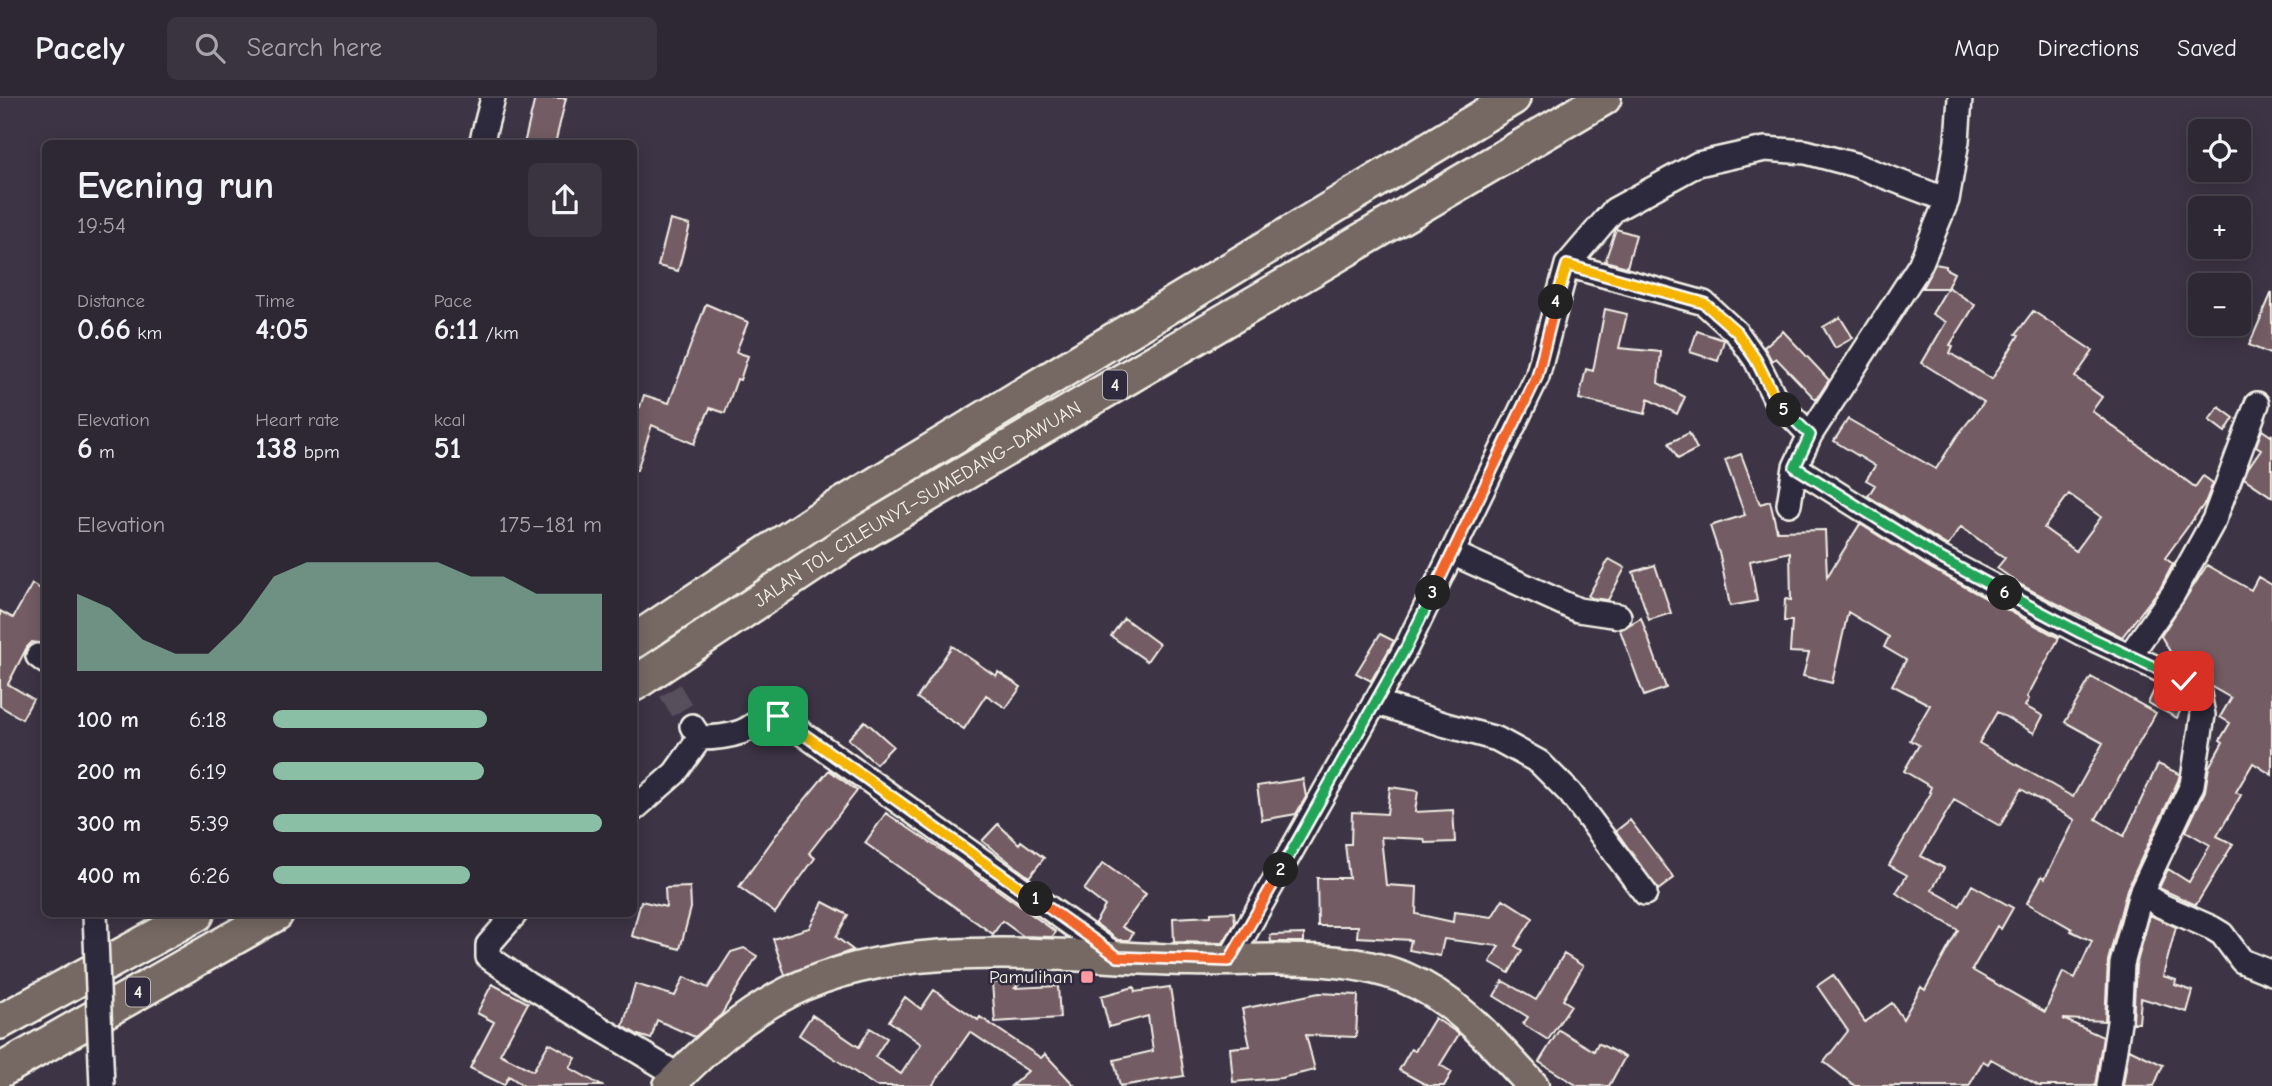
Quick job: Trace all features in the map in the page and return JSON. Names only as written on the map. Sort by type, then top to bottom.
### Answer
[{"type":"highway","name":"JALAN TOL CILEUNYI–SUMEDANG–DAWUAN","points":[[637,638],[815,521],[1513,98]]},
{"type":"highway","name":"JALAN TOL CILEUNYI–SUMEDANG–DAWUAN","points":[[637,682],[846,543],[1604,98]]},
{"type":"highway","name":"4","points":[[0,1022],[192,917]]},
{"type":"highway","name":"4","points":[[0,1071],[271,917]]},
{"type":"main road","points":[[674,1081],[715,1041],[767,1004],[810,983],[872,962],[995,954],[1351,963],[1378,969],[1425,988],[1473,1021],[1533,1086]]},
{"type":"street","points":[[482,140],[493,98]]},
{"type":"street","points":[[1789,504],[1795,467],[1810,435],[1920,265],[1947,200],[1957,141],[1960,98]]},
{"type":"street","points":[[1229,961],[1407,646],[1537,377],[1567,265],[1614,210],[1698,164],[1765,149],[1805,152],[1855,165],[1947,200]]},
{"type":"street","points":[[1567,265],[1704,303],[1737,332],[1756,360],[1776,400],[1810,435]]},
{"type":"street","points":[[2130,655],[2173,594],[2214,520],[2257,404]]},
{"type":"street","points":[[1795,467],[1937,556],[2081,633],[2184,681],[2199,694],[2203,715],[2192,785],[2141,893],[2122,964],[2119,1023],[2109,1086]]},
{"type":"street","points":[[1452,553],[1578,610],[1619,616]]},
{"type":"street","points":[[1375,702],[1446,726],[1497,739],[1539,762],[1570,793],[1646,893]]},
{"type":"street","points":[[637,806],[675,773],[696,732],[718,738],[743,731],[766,716],[778,716],[1118,957]]},
{"type":"street","points":[[2141,893],[2162,906],[2213,928],[2222,934],[2242,961],[2272,973]]},
{"type":"street","points":[[95,917],[102,1086]]},
{"type":"street","points":[[512,917],[488,944],[488,957],[674,1081]]},
{"type":"building","points":[[535,98],[566,98],[556,140],[525,140]]},
{"type":"building","points":[[670,220],[690,225],[678,271],[658,266]]},
{"type":"building","points":[[1616,229],[1636,235],[1627,267],[1605,261]]},
{"type":"building","points":[[1935,264],[1946,266],[1946,269],[1954,273],[1947,288],[1922,288]]},
{"type":"building","points":[[1948,287],[1975,305],[1950,345],[1953,346],[1950,353],[1992,379],[2019,335],[2016,334],[2033,311],[2093,351],[2075,377],[2102,397],[2092,411],[2195,487],[2203,476],[2213,483],[2205,503],[2165,558],[2173,564],[2161,587],[2122,637],[2021,585],[1997,568],[2005,558],[1961,527],[1948,546],[1868,496],[1875,485],[1866,480],[1875,466],[1834,441],[1848,419],[1936,469],[1957,436],[1984,402],[1922,363],[1946,322],[1932,314]],"holes":[[[2069,494],[2101,517],[2076,551],[2044,528]]]},
{"type":"building","points":[[2272,292],[2272,355],[2249,345]]},
{"type":"building","points":[[706,304],[748,322],[736,352],[748,356],[725,413],[710,408],[694,444],[652,425],[637,470],[637,406],[640,407],[644,395],[669,403]]},
{"type":"building","points":[[1605,309],[1627,314],[1619,348],[1661,352],[1658,383],[1685,397],[1677,414],[1648,399],[1645,414],[1579,399],[1586,369],[1593,371]]},
{"type":"building","points":[[1840,317],[1853,338],[1835,348],[1823,327]]},
{"type":"building","points":[[1697,331],[1724,340],[1718,361],[1690,352]]},
{"type":"building","points":[[1783,331],[1829,380],[1816,400],[1776,358],[1772,361],[1764,347]]},
{"type":"building","points":[[2219,407],[2234,418],[2225,432],[2209,420]]},
{"type":"building","points":[[2262,430],[2271,436],[2272,434],[2272,497],[2244,478],[2261,449],[2256,446]]},
{"type":"building","points":[[1689,433],[1697,449],[1678,459],[1669,443]]},
{"type":"building","points":[[1741,454],[1760,504],[1770,501],[1777,531],[1825,530],[1827,577],[1860,524],[1930,568],[2059,638],[2027,697],[2029,699],[2025,706],[2043,716],[2034,733],[1997,712],[1979,743],[2073,797],[2103,743],[2065,722],[2091,677],[2156,713],[2096,819],[2124,836],[2158,764],[2180,774],[2178,781],[2127,889],[2108,961],[2105,1021],[2063,1019],[2103,1037],[2095,1086],[2039,1086],[1991,1059],[1988,1064],[1983,1061],[1969,1086],[1855,1086],[1824,1062],[1848,1031],[1817,986],[1833,975],[1865,1022],[1892,1003],[1903,1019],[1921,987],[1925,990],[1958,930],[1896,893],[1907,875],[1889,865],[1931,793],[1931,787],[1904,771],[1919,745],[1910,740],[1930,705],[1892,685],[1906,660],[1884,647],[1889,637],[1848,612],[1832,683],[1803,676],[1809,653],[1790,652],[1792,621],[1784,621],[1785,599],[1791,600],[1790,552],[1750,561],[1757,601],[1730,606],[1720,556],[1710,526],[1745,515],[1725,460]],"holes":[[[2021,789],[2075,820],[2045,878],[2042,876],[2027,903],[2092,941],[2075,978],[2063,972],[2045,1012],[1972,970],[1997,926],[2001,929],[2013,908],[1972,885],[1960,906],[1932,890],[1944,868],[1921,856],[1954,800],[2000,826]]]},
{"type":"building","points":[[1609,559],[1625,568],[1608,600],[1588,596]]},
{"type":"building","points":[[1655,565],[1671,613],[1649,620],[1633,572]]},
{"type":"building","points":[[2207,565],[2251,590],[2258,577],[2272,585],[2272,775],[2253,763],[2236,792],[2241,795],[2217,836],[2233,844],[2196,905],[2159,888],[2168,869],[2189,882],[2210,845],[2186,831],[2205,791],[2209,767],[2223,742],[2220,740],[2230,723],[2220,717],[2231,698],[2210,686],[2193,670],[2176,662],[2161,636]]},
{"type":"building","points":[[32,584],[42,590],[42,643],[32,642],[27,647],[8,684],[33,699],[22,719],[0,706],[0,611],[13,618]]},
{"type":"building","points":[[1124,618],[1159,644],[1147,661],[1111,636]]},
{"type":"building","points":[[1641,618],[1666,688],[1644,696],[1620,630]]},
{"type":"building","points":[[1380,634],[1394,641],[1371,681],[1356,673]]},
{"type":"building","points":[[952,646],[996,676],[998,672],[1021,687],[1006,708],[986,695],[964,729],[917,698]]},
{"type":"building","points":[[2157,684],[2176,693],[2185,701],[2177,718],[2148,703]]},
{"type":"building","points":[[865,721],[893,746],[876,764],[848,739]]},
{"type":"building","points":[[829,770],[857,791],[809,853],[815,858],[775,913],[739,887],[779,831]]},
{"type":"building","points":[[1303,779],[1306,797],[1296,814],[1262,820],[1257,786]]},
{"type":"building","points":[[1390,787],[1418,791],[1415,812],[1453,810],[1455,842],[1425,843],[1424,839],[1381,837],[1386,885],[1417,887],[1416,914],[1453,922],[1454,912],[1492,917],[1503,899],[1533,918],[1515,946],[1522,950],[1509,973],[1490,962],[1499,946],[1444,939],[1440,956],[1409,950],[1411,940],[1357,937],[1358,926],[1318,926],[1317,878],[1349,878],[1345,844],[1351,844],[1352,812],[1387,814]]},
{"type":"building","points":[[886,813],[1056,932],[1052,937],[1023,936],[1002,921],[993,934],[865,843]]},
{"type":"building","points":[[1630,820],[1674,878],[1658,890],[1616,831]]},
{"type":"building","points":[[998,824],[1019,844],[1021,841],[1044,858],[1029,877],[982,841]]},
{"type":"building","points":[[1103,863],[1146,894],[1122,927],[1133,933],[1129,940],[1118,940],[1095,923],[1105,906],[1084,890]]},
{"type":"building","points":[[690,887],[691,908],[680,949],[632,936],[641,901],[666,907],[665,888]]},
{"type":"building","points":[[823,902],[848,915],[836,937],[853,950],[785,975],[773,939],[809,928]]},
{"type":"building","points":[[1234,912],[1235,923],[1223,943],[1174,942],[1173,918]]},
{"type":"building","points":[[2150,915],[2176,927],[2163,976],[2176,980],[2175,985],[2193,991],[2187,1012],[2141,998],[2139,1023],[2133,1023],[2136,966]]},
{"type":"building","points":[[1304,934],[1304,942],[1271,942],[1270,935]]},
{"type":"building","points":[[744,948],[757,956],[721,1015],[695,1037],[657,1020],[651,1039],[623,1026],[635,984],[675,996],[684,977],[708,988],[731,952]]},
{"type":"building","points":[[1564,954],[1583,966],[1563,1000],[1571,1005],[1548,1040],[1523,1024],[1528,1017],[1494,996],[1503,981],[1536,1000]]},
{"type":"building","points":[[1021,981],[1015,988],[1058,986],[1060,1018],[995,1022],[992,983]]},
{"type":"building","points":[[492,984],[528,1003],[500,1054],[533,1071],[549,1043],[576,1058],[570,1068],[602,1086],[524,1086],[509,1076],[504,1085],[470,1068],[494,1022],[477,1013]]},
{"type":"building","points":[[1134,987],[1135,992],[1170,987],[1184,1076],[1120,1086],[1114,1060],[1153,1051],[1148,1016],[1109,1027],[1101,996]]},
{"type":"building","points":[[934,990],[1041,1058],[1045,1054],[1075,1086],[1011,1086],[1028,1071],[970,1032],[932,1086],[876,1086],[799,1035],[812,1015],[859,1047],[870,1028],[887,1038],[875,1057],[901,1074],[921,1044],[889,1021],[905,997],[921,1009]]},
{"type":"building","points":[[1319,993],[1358,995],[1356,1037],[1306,1035],[1315,1070],[1281,1078],[1233,1082],[1230,1048],[1250,1046],[1242,1009]]},
{"type":"building","points":[[1435,1018],[1459,1034],[1440,1065],[1452,1072],[1444,1086],[1428,1086],[1399,1070],[1411,1049],[1415,1051]]},
{"type":"building","points":[[1559,1030],[1594,1051],[1598,1043],[1625,1057],[1609,1086],[1578,1086],[1539,1062]]},
{"type":"building","points":[[2129,1049],[2163,1065],[2154,1086],[2123,1086]]},
{"type":"tunnel","points":[[637,638],[692,726]]},
{"type":"place","name":"Pamulihan","points":[[1087,977]]},
{"type":"route","points":[[778,716],[1118,957],[1229,961],[1407,646],[1537,377],[1567,265],[1704,303],[1737,332],[1756,360],[1776,400],[1810,435],[1795,467],[1937,556],[2081,633],[2184,681]]}]
